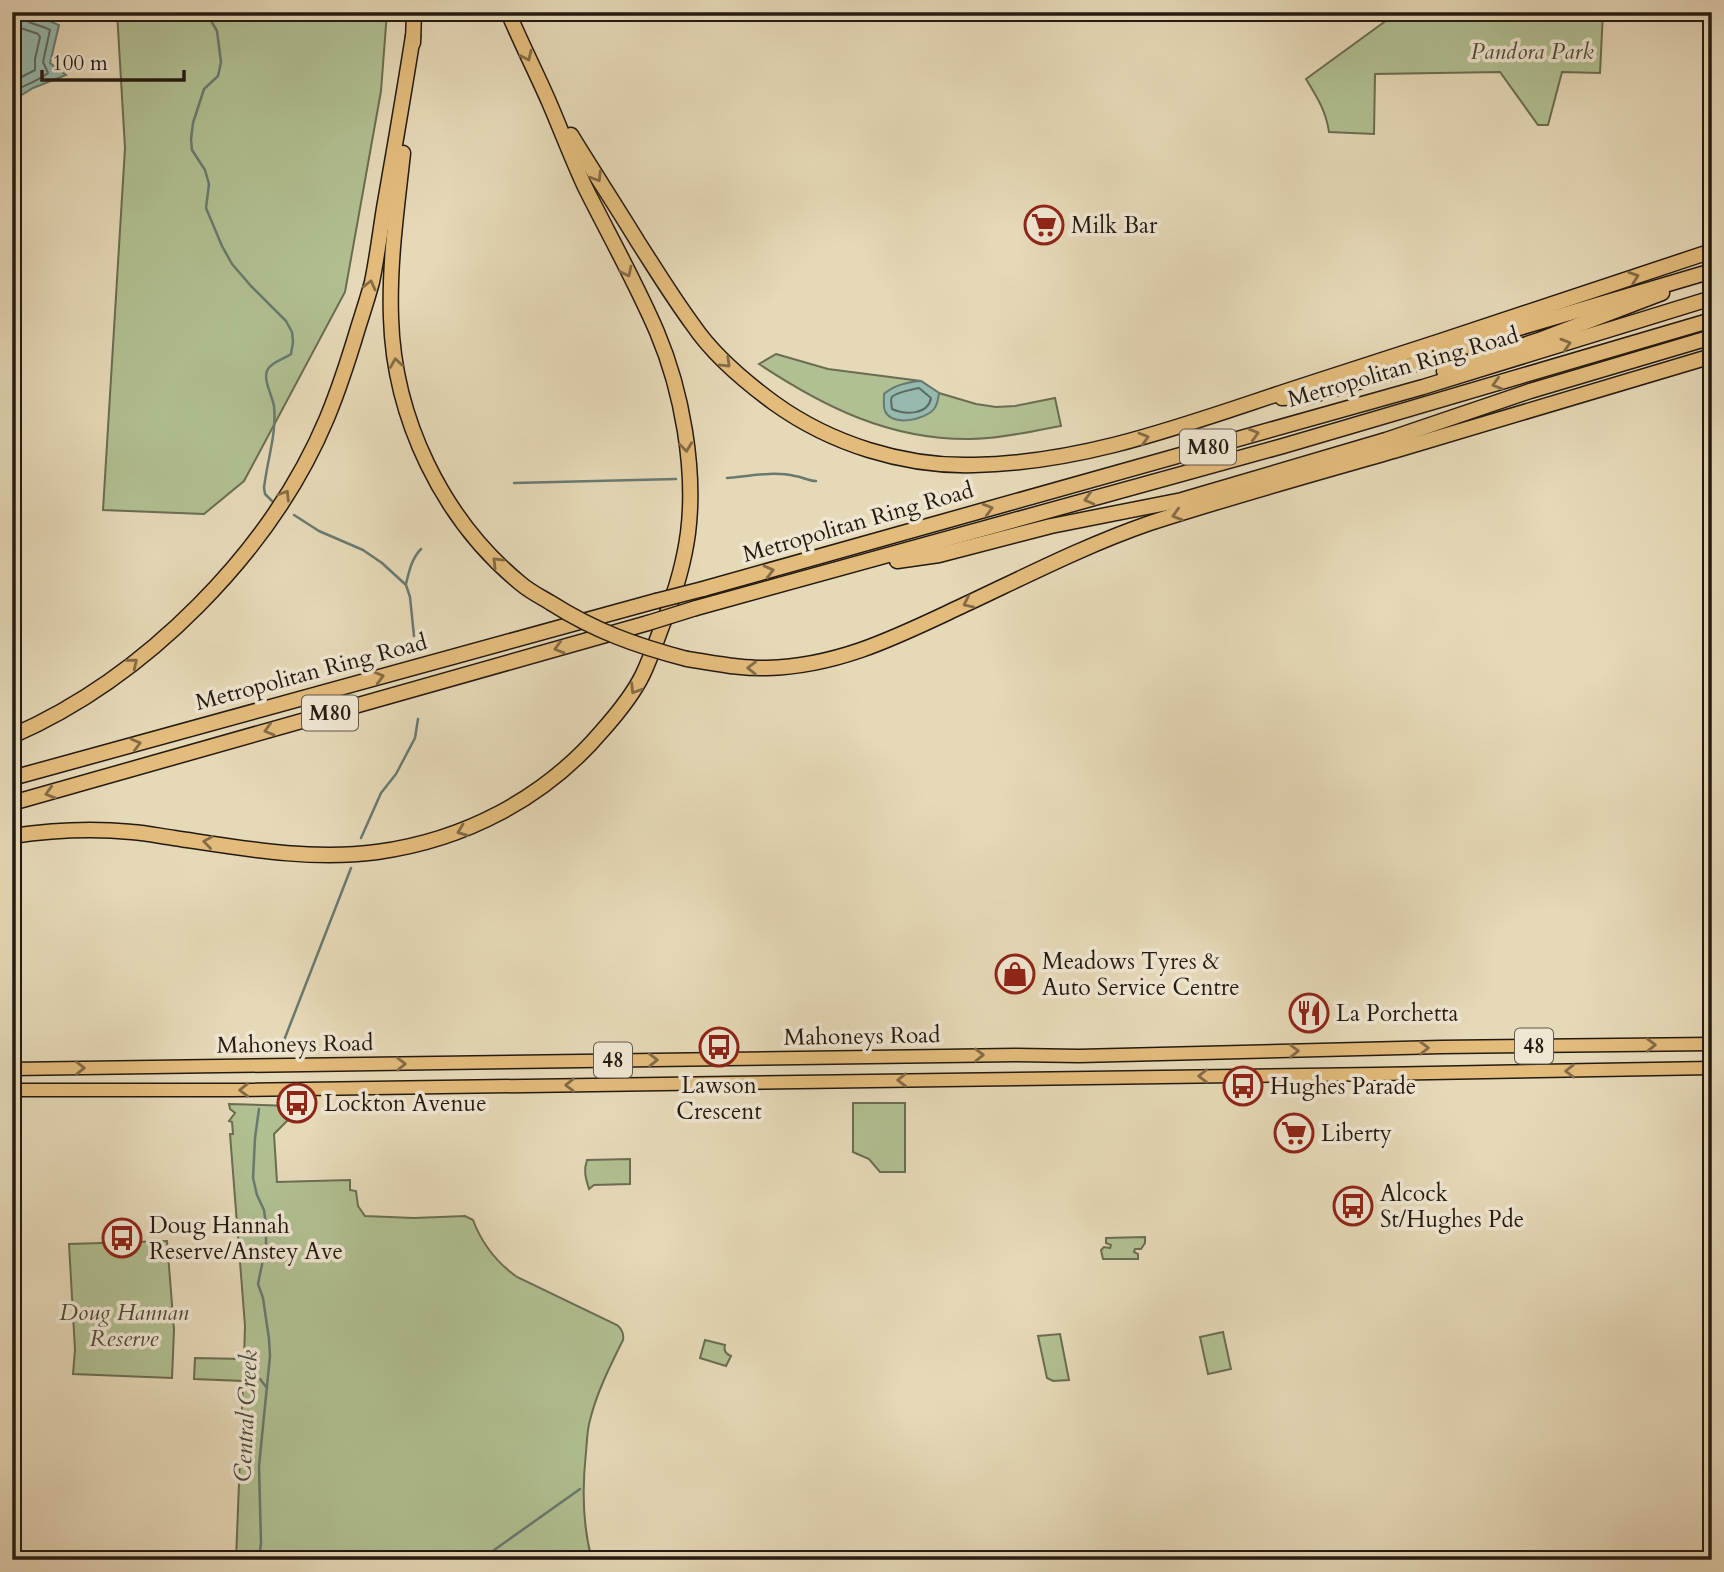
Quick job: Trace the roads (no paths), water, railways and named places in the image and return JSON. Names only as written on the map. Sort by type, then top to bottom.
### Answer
[{"type":"highway","points":[[414,12],[411,86],[398,203],[391,318],[400,390],[421,450],[459,519],[494,560],[522,585],[571,615],[644,648],[687,659],[742,668],[769,668],[820,662],[844,656],[872,648],[1121,533],[1712,347]]},
{"type":"highway","points":[[12,836],[73,830],[134,832],[276,852],[317,855],[347,855],[412,845],[452,835],[487,821],[545,785],[592,744],[635,690],[670,606],[685,554],[690,515],[687,450],[672,375],[657,333],[584,184],[508,12]]},
{"type":"highway","points":[[12,736],[83,699],[128,667],[176,627],[251,546],[284,498],[326,420],[346,369],[371,283],[413,36]]},
{"type":"highway","points":[[547,99],[694,327],[736,373],[775,404],[845,442],[896,457],[940,464],[1025,462],[1132,442],[1712,251]]},
{"type":"highway","points":[[1267,398],[1306,397],[1392,372],[1519,327],[1712,272]]},
{"type":"highway","points":[[1304,419],[1539,340],[1712,272]]},
{"type":"highway","name":"Metropolitan Ring Road","points":[[12,778],[703,589],[1435,384],[1712,298]]},
{"type":"highway","name":"Metropolitan Ring Road","points":[[12,803],[696,608],[1308,438],[1712,320]]},
{"type":"highway","points":[[840,569],[939,555],[1051,526],[1182,500],[1386,440],[1530,391],[1712,337]]},
{"type":"highway","points":[[1306,476],[1712,356]]},
{"type":"main road","name":"Mahoneys Road","points":[[12,1069],[1079,1056],[1441,1047],[1712,1044]]},
{"type":"main road","points":[[211,1066],[211,1090]]},
{"type":"main road","name":"Mahoneys Road","points":[[12,1090],[211,1090],[1712,1068]]},
{"type":"water","points":[[12,14],[37,16],[59,25],[50,63],[66,75],[33,88],[12,101]]},
{"type":"water","points":[[921,381],[939,393],[934,409],[916,419],[901,420],[889,416],[884,409],[884,394],[901,385]]},
{"type":"waterway","name":"Central Creek","points":[[206,12],[217,31],[221,62],[218,76],[204,89],[191,139],[192,150],[205,170],[209,184],[206,208],[232,264],[286,321],[292,332],[291,354],[272,364],[266,373],[275,416],[264,488],[265,494],[272,501]]},
{"type":"waterway","points":[[727,478],[779,474],[816,481]]},
{"type":"waterway","points":[[514,483],[676,479]]},
{"type":"waterway","name":"Central Creek","points":[[294,515],[319,531],[363,550],[406,585],[414,636]]},
{"type":"waterway","points":[[406,584],[413,561],[421,549]]},
{"type":"waterway","name":"Central Creek","points":[[361,838],[381,793],[396,774],[415,738],[418,719]]},
{"type":"waterway","name":"Central Creek","points":[[281,1048],[351,868]]},
{"type":"waterway","name":"Central Creek","points":[[259,1109],[253,1178],[266,1225],[266,1245],[258,1284],[263,1298],[270,1356],[259,1466],[259,1560]]},
{"type":"waterway","name":"Central Creek","points":[[260,1379],[267,1388]]},
{"type":"waterway","points":[[480,1560],[580,1489]]},
{"type":"place","name":"Milk Bar","points":[[1044,225]]},
{"type":"place","name":"Meadows Tyres & Auto Service Centre","points":[[1015,974]]},
{"type":"place","name":"La Porchetta","points":[[1309,1013]]},
{"type":"place","name":"Lawson Crescent","points":[[719,1047]]},
{"type":"place","name":"Hughes Parade","points":[[1243,1086]]},
{"type":"place","name":"Lockton Avenue","points":[[297,1103]]},
{"type":"place","name":"Liberty","points":[[1294,1133]]},
{"type":"place","name":"Alcock St/Hughes Pde","points":[[1353,1206]]},
{"type":"place","name":"Doug Hannah Reserve/Anstey Ave","points":[[122,1238]]},
{"type":"park label","name":"Pandora Park","points":[[1532,51]]},
{"type":"park label","name":"Doug Hannan Reserve","points":[[124,1325]]}]
